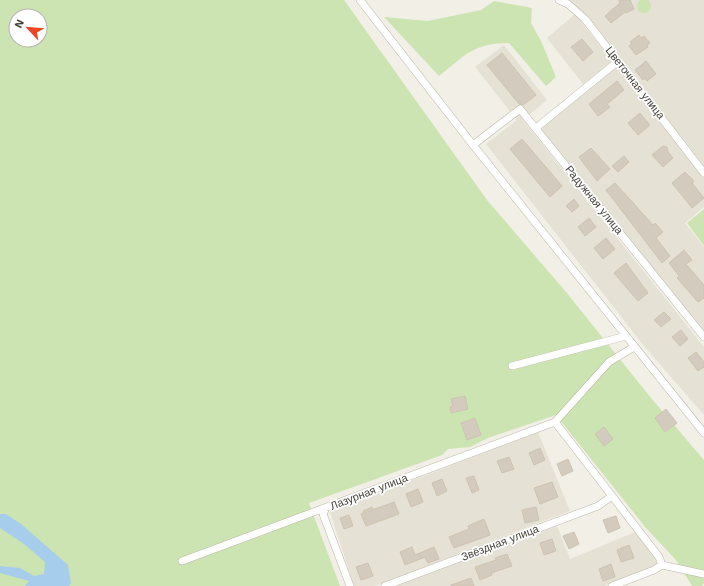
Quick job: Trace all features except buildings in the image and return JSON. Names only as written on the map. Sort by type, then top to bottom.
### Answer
[{"type":"street","points":[[360,0],[634,347],[704,433]]},
{"type":"street","name":"Цветочная улица","points":[[559,0],[568,4],[585,19],[704,173]]},
{"type":"street","points":[[536,128],[617,62]]},
{"type":"street","name":"Радужная улица","points":[[473,144],[520,109],[704,337]]},
{"type":"street","points":[[512,366],[626,336]]},
{"type":"street","points":[[634,347],[609,362],[555,422],[659,557],[662,564]]},
{"type":"street","name":"Лазурная улица","points":[[182,560],[555,422]]},
{"type":"street","name":"Звёздная улица","points":[[385,586],[598,506],[612,496]]},
{"type":"street","points":[[326,508],[323,514],[350,586]]},
{"type":"street","points":[[662,564],[704,574]]},
{"type":"street","points":[[612,586],[654,570],[662,564]]},
{"type":"shaded area","points":[[565,0],[704,0],[704,167],[587,16]]},
{"type":"shaded area","points":[[575,14],[612,61],[583,84],[547,38]]},
{"type":"shaded area","points":[[504,45],[547,100],[523,120],[704,347],[704,415],[644,346],[486,144],[517,120],[475,67]]},
{"type":"shaded area","points":[[616,67],[704,177],[704,207],[685,223],[704,247],[704,332],[540,129]]},
{"type":"shaded area","points":[[538,432],[570,511],[375,586],[354,586],[330,512]]},
{"type":"shaded area","points":[[557,526],[570,559],[635,532],[658,559],[657,566],[604,586],[396,586]]},
{"type":"green space","points":[[641,-1],[647,-1],[651,3],[651,9],[647,13],[641,13],[637,9],[637,3]]},
{"type":"green space","points":[[0,0],[344,0],[487,200],[566,292],[651,398],[704,460],[704,583],[702,586],[692,586],[676,560],[646,528],[556,415],[488,438],[470,447],[448,449],[442,455],[309,503],[340,586],[0,586]]},
{"type":"green space","points":[[494,1],[532,8],[531,23],[541,41],[556,77],[546,86],[509,43],[487,45],[478,48],[464,56],[439,76],[384,17],[428,21],[481,10]]},
{"type":"green space","points":[[704,209],[704,246],[687,223]]},
{"type":"water","points":[[0,514],[6,514],[21,524],[68,565],[71,583],[69,586],[25,586],[29,581],[0,573],[0,566],[20,568],[34,576],[44,574],[45,562],[24,544],[0,528]]}]
